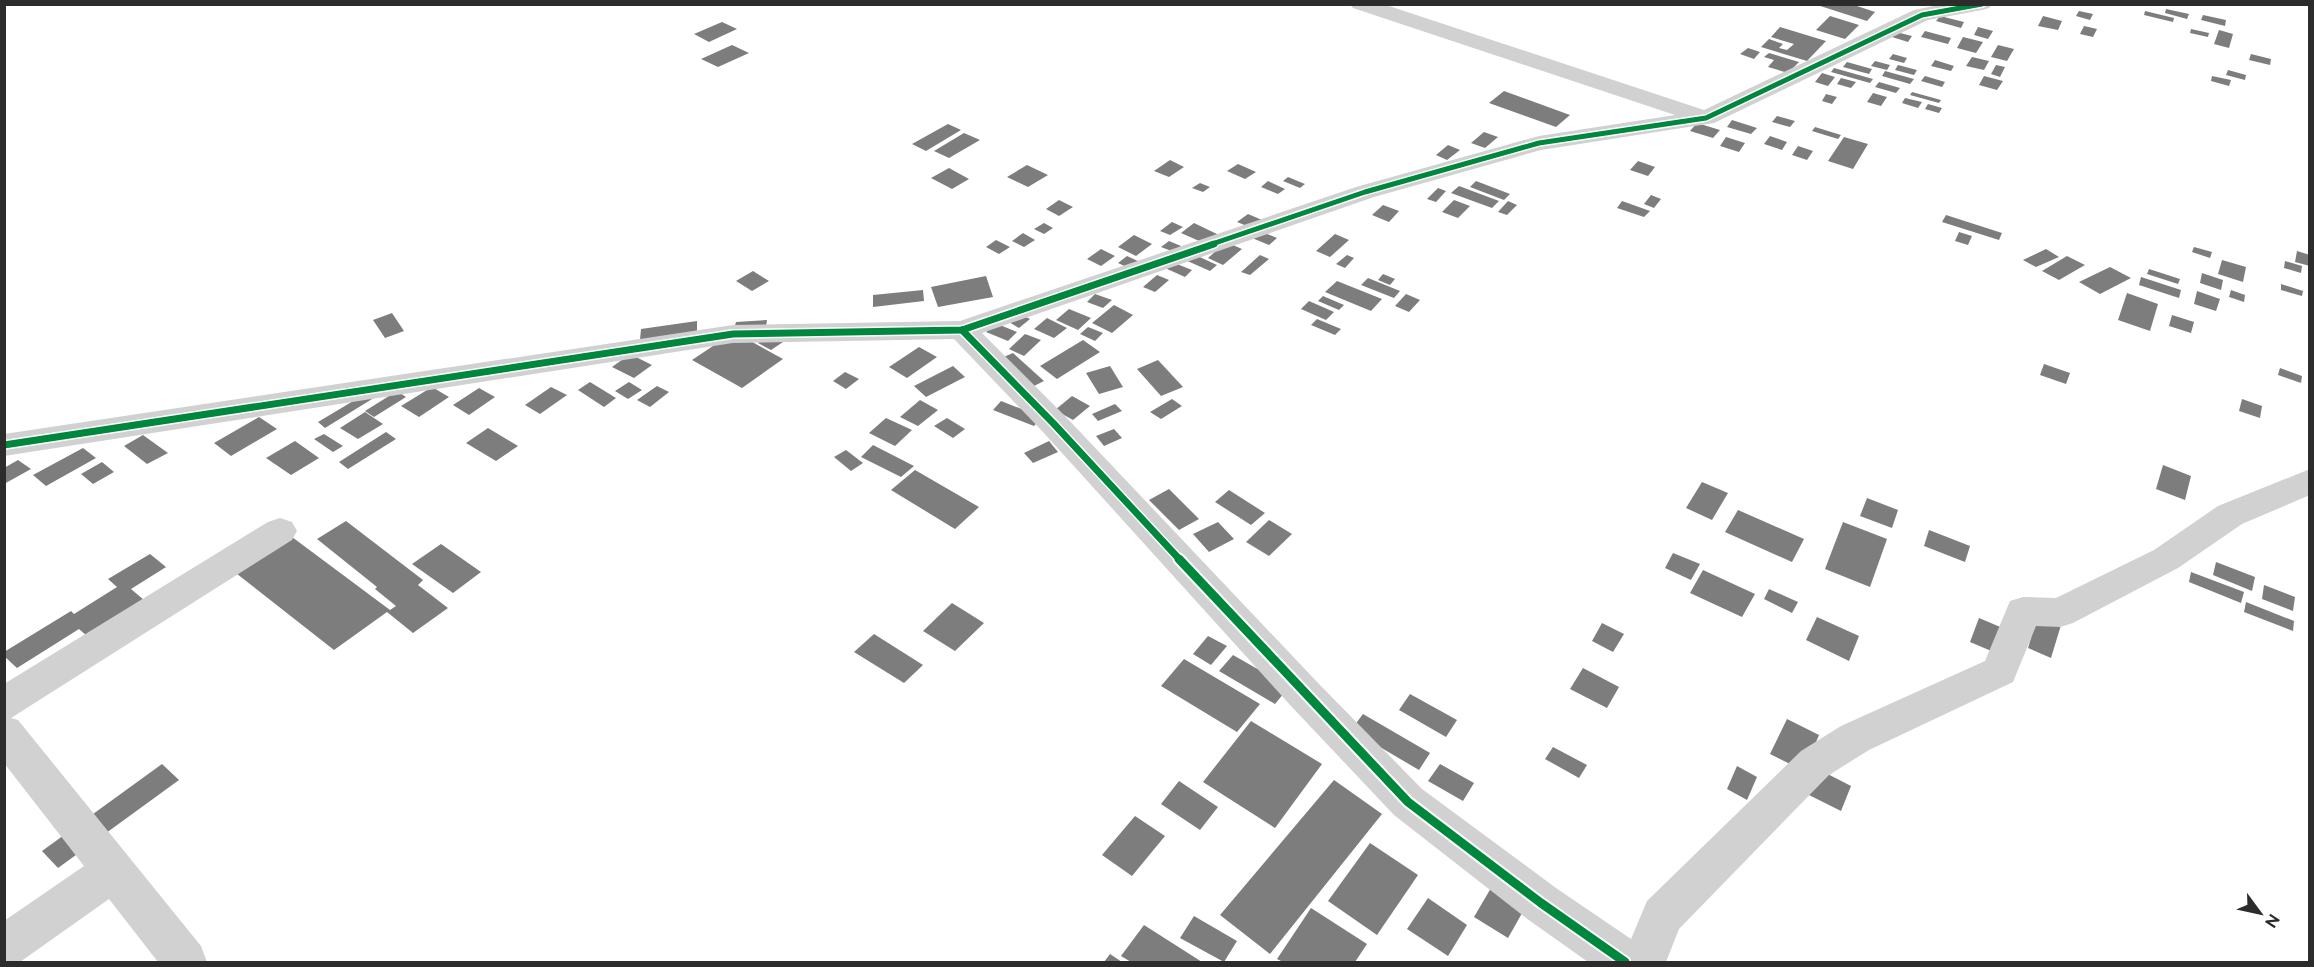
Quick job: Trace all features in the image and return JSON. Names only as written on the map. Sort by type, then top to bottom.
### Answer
[{"type":"street","points":[[1360,4],[1706,118]]},
{"type":"street","points":[[4,445],[733,334],[962,330],[1365,192],[1539,143],[1706,118],[1922,15],[1982,4]]},
{"type":"street","points":[[962,330],[1054,424],[1305,695],[1408,802],[1541,903],[1625,963]]},
{"type":"street","points":[[1644,963],[1662,916],[1815,763],[1856,738],[2000,671],[2023,611],[2060,613],[2166,559],[2230,515],[2310,481]]},
{"type":"street","points":[[4,704],[280,531]]},
{"type":"street","points":[[4,732],[114,870],[184,963]]},
{"type":"street","points":[[4,947],[114,870]]},
{"type":"building","points":[[1814,4],[1851,4],[1875,12],[1867,21]]},
{"type":"building","points":[[2166,9],[2189,14],[2187,19],[2165,13]]},
{"type":"building","points":[[2079,11],[2093,14],[2090,20],[2076,16]]},
{"type":"building","points":[[2145,11],[2174,18],[2173,22],[2144,15]]},
{"type":"building","points":[[2203,15],[2226,20],[2225,26],[2201,20]]},
{"type":"building","points":[[1830,16],[1859,25],[1845,39],[1816,30]]},
{"type":"building","points":[[1940,16],[1964,22],[1961,28],[1936,21]]},
{"type":"building","points":[[2043,16],[2062,21],[2058,30],[2038,26]]},
{"type":"building","points":[[722,22],[737,29],[709,42],[694,34]]},
{"type":"building","points":[[2084,26],[2097,29],[2093,37],[2080,34]]},
{"type":"building","points":[[1780,27],[1826,41],[1807,61],[1761,47],[1769,39],[1783,44],[1779,48],[1787,50],[1794,44],[1771,37]]},
{"type":"building","points":[[1978,27],[1993,31],[1988,39],[1974,35]]},
{"type":"building","points":[[2191,29],[2209,33],[2208,37],[2190,33]]},
{"type":"building","points":[[2219,30],[2233,34],[2229,48],[2214,44]]},
{"type":"building","points":[[1925,31],[1951,38],[1948,44],[1921,37]]},
{"type":"building","points":[[1896,32],[1912,36],[1908,42],[1892,37]]},
{"type":"building","points":[[1963,37],[1983,42],[1976,53],[1957,48]]},
{"type":"building","points":[[732,45],[749,53],[718,67],[701,59]]},
{"type":"building","points":[[1998,45],[2014,49],[2007,61],[1991,57]]},
{"type":"building","points":[[1748,48],[1760,52],[1754,59],[1740,54]]},
{"type":"building","points":[[1769,53],[1799,62],[1788,73],[1768,67],[1774,60],[1764,57]]},
{"type":"building","points":[[1893,54],[1907,58],[1904,63],[1889,59]]},
{"type":"building","points":[[2251,54],[2271,59],[2270,65],[2249,60]]},
{"type":"building","points":[[1972,57],[1989,61],[1984,70],[1966,66]]},
{"type":"building","points":[[1935,60],[1954,66],[1951,71],[1931,66]]},
{"type":"building","points":[[1875,61],[1890,65],[1887,70],[1871,66]]},
{"type":"building","points":[[1847,62],[1872,69],[1869,74],[1843,67]]},
{"type":"building","points":[[1898,65],[1917,70],[1914,75],[1895,70]]},
{"type":"building","points":[[1996,65],[2005,67],[2000,77],[1991,74]]},
{"type":"building","points":[[1834,68],[1873,79],[1870,83],[1831,72]]},
{"type":"building","points":[[2228,70],[2246,75],[2245,80],[2226,75]]},
{"type":"building","points":[[1885,71],[1914,79],[1910,84],[1882,76]]},
{"type":"building","points":[[1822,73],[1835,77],[1828,86],[1815,82]]},
{"type":"building","points":[[1925,76],[1945,82],[1942,87],[1921,81]]},
{"type":"building","points":[[1984,76],[2003,81],[1997,90],[1979,85]]},
{"type":"building","points":[[2212,76],[2231,80],[2229,86],[2211,81]]},
{"type":"building","points":[[1841,78],[1856,82],[1851,88],[1837,84]]},
{"type":"building","points":[[1879,82],[1900,88],[1896,93],[1875,87]]},
{"type":"building","points":[[1504,91],[1570,115],[1556,127],[1489,103]]},
{"type":"building","points":[[1912,92],[1941,100],[1939,103],[1910,95]]},
{"type":"building","points":[[1873,93],[1887,97],[1881,106],[1867,102]]},
{"type":"building","points":[[1826,94],[1837,97],[1832,104],[1822,101]]},
{"type":"building","points":[[1905,98],[1922,102],[1918,108],[1902,103]]},
{"type":"building","points":[[1928,104],[1942,108],[1939,113],[1925,109]]},
{"type":"building","points":[[1777,116],[1795,121],[1790,127],[1772,122]]},
{"type":"building","points":[[1732,120],[1757,128],[1751,134],[1727,127]]},
{"type":"building","points":[[1697,123],[1720,130],[1713,138],[1690,131]]},
{"type":"building","points":[[948,124],[961,130],[926,151],[912,144]]},
{"type":"building","points":[[1815,127],[1841,135],[1838,139],[1812,131]]},
{"type":"building","points":[[1484,132],[1498,137],[1485,148],[1471,143]]},
{"type":"building","points":[[964,133],[980,140],[949,158],[934,151]]},
{"type":"building","points":[[1770,136],[1787,142],[1782,150],[1764,144]]},
{"type":"building","points":[[1726,137],[1745,143],[1739,152],[1720,146]]},
{"type":"building","points":[[1844,137],[1868,144],[1853,169],[1828,161]]},
{"type":"building","points":[[1448,145],[1460,150],[1447,160],[1436,155]]},
{"type":"building","points":[[1798,146],[1813,151],[1807,160],[1792,155]]},
{"type":"building","points":[[1170,160],[1184,167],[1169,177],[1154,171]]},
{"type":"building","points":[[1638,161],[1655,167],[1648,176],[1630,170]]},
{"type":"building","points":[[1238,164],[1256,172],[1245,179],[1227,171]]},
{"type":"building","points":[[1027,165],[1048,175],[1028,187],[1007,177]]},
{"type":"building","points":[[949,168],[969,179],[952,189],[931,178]]},
{"type":"building","points":[[1288,177],[1305,184],[1300,188],[1283,181]]},
{"type":"building","points":[[1268,181],[1285,189],[1278,194],[1261,187]]},
{"type":"building","points":[[1476,181],[1510,194],[1504,200],[1470,187]]},
{"type":"building","points":[[1200,183],[1210,187],[1203,192],[1192,188]]},
{"type":"building","points":[[1459,186],[1499,201],[1492,208],[1451,193]]},
{"type":"building","points":[[1438,188],[1446,191],[1436,202],[1427,199]]},
{"type":"building","points":[[1651,195],[1661,199],[1654,208],[1644,204]]},
{"type":"building","points":[[1059,200],[1073,207],[1059,216],[1046,209]]},
{"type":"building","points":[[1454,200],[1470,206],[1458,218],[1442,212]]},
{"type":"building","points":[[1508,201],[1517,205],[1507,215],[1498,212]]},
{"type":"building","points":[[1622,201],[1650,211],[1644,217],[1617,208]]},
{"type":"building","points":[[1383,205],[1399,211],[1389,222],[1372,215]]},
{"type":"building","points":[[1248,214],[1262,220],[1252,228],[1237,222]]},
{"type":"building","points":[[1946,215],[2002,233],[1999,240],[1942,222]]},
{"type":"building","points":[[1172,222],[1183,227],[1170,235],[1160,231]]},
{"type":"building","points":[[1044,223],[1053,228],[1044,234],[1034,229]]},
{"type":"building","points":[[1194,223],[1219,235],[1206,244],[1181,233]]},
{"type":"building","points":[[1260,231],[1277,238],[1269,245],[1252,238]]},
{"type":"building","points":[[1959,232],[1972,236],[1968,245],[1955,241]]},
{"type":"building","points":[[1023,233],[1035,240],[1024,247],[1012,241]]},
{"type":"building","points":[[1335,234],[1349,240],[1330,257],[1316,251]]},
{"type":"building","points":[[1134,235],[1152,244],[1136,256],[1118,247]]},
{"type":"building","points":[[996,240],[1010,247],[999,254],[986,247]]},
{"type":"building","points":[[1169,241],[1181,246],[1174,252],[1161,247]]},
{"type":"building","points":[[1226,242],[1242,249],[1223,265],[1208,258]]},
{"type":"building","points":[[2194,247],[2212,252],[2210,258],[2192,252]]},
{"type":"building","points":[[1101,249],[1115,256],[1101,266],[1087,259]]},
{"type":"building","points":[[2046,249],[2059,257],[2036,267],[2023,260]]},
{"type":"building","points":[[2297,251],[2310,255],[2310,266],[2295,262]]},
{"type":"building","points":[[1191,253],[1217,265],[1210,271],[1183,259]]},
{"type":"building","points":[[1260,255],[1269,259],[1250,275],[1241,272]]},
{"type":"building","points":[[1347,255],[1354,258],[1345,268],[1336,264]]},
{"type":"building","points":[[1127,256],[1142,263],[1133,270],[1118,263]]},
{"type":"building","points":[[2067,256],[2085,265],[2059,280],[2042,271]]},
{"type":"building","points":[[2222,260],[2246,267],[2243,282],[2218,274]]},
{"type":"building","points":[[2285,261],[2302,266],[2301,273],[2284,268]]},
{"type":"building","points":[[1172,262],[1192,270],[1185,277],[1165,268]]},
{"type":"building","points":[[2110,267],[2131,278],[2100,294],[2079,282]]},
{"type":"building","points":[[2149,269],[2180,279],[2178,284],[2147,274]]},
{"type":"building","points":[[753,271],[769,281],[752,291],[736,281]]},
{"type":"building","points":[[2202,273],[2223,280],[2221,290],[2200,283]]},
{"type":"building","points":[[1383,274],[1395,279],[1390,285],[1378,280]]},
{"type":"building","points":[[1157,275],[1169,280],[1155,292],[1143,287]]},
{"type":"building","points":[[986,276],[993,297],[938,307],[931,287]]},
{"type":"building","points":[[2141,277],[2181,290],[2179,298],[2139,285]]},
{"type":"building","points":[[1368,278],[1400,291],[1394,298],[1361,285]]},
{"type":"building","points":[[1337,281],[1382,299],[1371,311],[1325,292]]},
{"type":"building","points":[[2281,284],[2303,291],[2302,296],[2281,290]]},
{"type":"building","points":[[923,290],[924,301],[873,307],[873,295]]},
{"type":"building","points":[[2231,290],[2245,295],[2244,302],[2229,297]]},
{"type":"building","points":[[2197,291],[2220,299],[2216,311],[2194,304]]},
{"type":"building","points":[[2127,293],[2158,304],[2150,331],[2118,320]]},
{"type":"building","points":[[1095,294],[1112,300],[1103,308],[1087,302]]},
{"type":"building","points":[[1406,294],[1420,300],[1409,312],[1395,306]]},
{"type":"building","points":[[1323,296],[1344,305],[1339,310],[1318,301]]},
{"type":"building","points":[[1309,301],[1334,312],[1326,320],[1301,309]]},
{"type":"building","points":[[1114,305],[1133,315],[1112,333],[1092,323]]},
{"type":"building","points":[[1069,309],[1091,318],[1078,330],[1056,320]]},
{"type":"building","points":[[392,313],[404,331],[385,338],[373,320]]},
{"type":"building","points":[[1020,314],[1030,319],[1019,328],[1009,322]]},
{"type":"building","points":[[2172,315],[2194,322],[2191,333],[2169,326]]},
{"type":"building","points":[[1047,318],[1067,328],[1054,338],[1034,329]]},
{"type":"building","points":[[1317,319],[1341,329],[1335,335],[1311,325]]},
{"type":"building","points":[[767,320],[766,327],[734,329],[736,322]]},
{"type":"building","points":[[697,321],[697,332],[640,340],[641,329]]},
{"type":"building","points":[[995,323],[1017,332],[1008,341],[986,332]]},
{"type":"building","points":[[1088,327],[1103,333],[1095,341],[1080,334]]},
{"type":"building","points":[[734,332],[783,359],[742,388],[692,360]]},
{"type":"building","points":[[769,334],[783,342],[771,350],[758,343]]},
{"type":"building","points":[[1025,334],[1041,340],[1024,356],[1009,349]]},
{"type":"building","points":[[1083,340],[1100,352],[1057,379],[1040,366]]},
{"type":"building","points":[[919,347],[937,357],[907,378],[889,367]]},
{"type":"building","points":[[1013,353],[1044,381],[1030,388],[999,359]]},
{"type":"building","points":[[630,354],[652,365],[634,378],[612,367]]},
{"type":"building","points":[[1158,360],[1183,387],[1161,396],[1137,369]]},
{"type":"building","points":[[2044,364],[2070,373],[2066,384],[2040,375]]},
{"type":"building","points":[[953,366],[965,377],[926,397],[914,386]]},
{"type":"building","points":[[1110,366],[1123,387],[1099,394],[1086,373]]},
{"type":"building","points":[[2280,368],[2302,376],[2301,383],[2278,375]]},
{"type":"building","points":[[845,372],[859,379],[846,389],[833,381]]},
{"type":"building","points":[[590,382],[616,398],[604,407],[578,390]]},
{"type":"building","points":[[629,382],[642,390],[628,399],[615,391]]},
{"type":"building","points":[[657,386],[669,392],[650,407],[637,400]]},
{"type":"building","points":[[432,387],[449,397],[419,417],[401,406]]},
{"type":"building","points":[[551,387],[567,395],[540,414],[525,405]]},
{"type":"building","points":[[479,388],[495,397],[469,415],[453,405]]},
{"type":"building","points":[[370,391],[377,396],[325,428],[318,422]]},
{"type":"building","points":[[397,391],[406,397],[374,417],[365,411]]},
{"type":"building","points":[[1072,396],[1090,406],[1073,420],[1055,410]]},
{"type":"building","points":[[1172,399],[1182,406],[1161,419],[1150,412]]},
{"type":"building","points":[[2242,399],[2262,406],[2260,418],[2239,411]]},
{"type":"building","points":[[920,400],[938,410],[918,426],[900,417]]},
{"type":"building","points":[[1001,401],[1042,417],[1034,426],[993,410]]},
{"type":"building","points":[[1115,404],[1122,411],[1098,421],[1092,414]]},
{"type":"building","points":[[365,412],[383,424],[358,439],[340,428]]},
{"type":"building","points":[[259,417],[277,429],[231,456],[214,443]]},
{"type":"building","points":[[886,418],[912,430],[895,446],[869,433]]},
{"type":"building","points":[[947,418],[965,429],[953,438],[934,426]]},
{"type":"building","points":[[488,428],[518,446],[496,461],[466,443]]},
{"type":"building","points":[[1114,429],[1122,438],[1104,446],[1096,436]]},
{"type":"building","points":[[386,432],[396,439],[348,469],[339,462]]},
{"type":"building","points":[[324,434],[343,446],[333,452],[314,439]]},
{"type":"building","points":[[143,435],[168,453],[147,464],[124,446]]},
{"type":"building","points":[[295,441],[319,458],[291,475],[266,458]]},
{"type":"building","points":[[1049,441],[1058,452],[1033,463],[1024,453]]},
{"type":"building","points":[[873,445],[914,466],[901,477],[861,457]]},
{"type":"building","points":[[83,448],[96,458],[46,486],[33,475]]},
{"type":"building","points":[[846,450],[863,463],[851,471],[834,457]]},
{"type":"building","points":[[18,460],[31,469],[4,484],[4,468]]},
{"type":"building","points":[[102,462],[114,472],[93,484],[81,474]]},
{"type":"building","points":[[2163,465],[2191,476],[2185,500],[2156,489]]},
{"type":"building","points":[[915,470],[979,507],[955,529],[891,490]]},
{"type":"building","points":[[1702,482],[1728,493],[1712,520],[1686,508]]},
{"type":"building","points":[[1169,489],[1199,519],[1179,530],[1149,500]]},
{"type":"building","points":[[1229,490],[1265,513],[1251,525],[1215,502]]},
{"type":"building","points":[[1867,498],[1898,510],[1892,528],[1860,516]]},
{"type":"building","points":[[1738,510],[1804,539],[1792,562],[1725,532]]},
{"type":"building","points":[[1269,520],[1292,534],[1269,556],[1246,542]]},
{"type":"building","points":[[346,521],[423,580],[418,585],[448,608],[413,633],[387,612],[334,650],[232,570],[288,534],[390,610],[396,606],[375,589],[377,587],[317,539]]},
{"type":"building","points":[[1218,522],[1234,539],[1209,552],[1193,534]]},
{"type":"building","points":[[1843,522],[1887,539],[1870,587],[1825,569]]},
{"type":"building","points":[[1929,530],[1970,546],[1965,562],[1924,546]]},
{"type":"building","points":[[441,544],[481,572],[453,593],[412,564]]},
{"type":"building","points":[[1673,553],[1700,564],[1691,580],[1665,568]]},
{"type":"building","points":[[150,554],[166,567],[131,589],[144,600],[87,636],[79,629],[17,668],[4,656],[4,652],[71,611],[74,614],[117,587],[108,579]]},
{"type":"building","points":[[2216,562],[2255,577],[2252,591],[2213,575]]},
{"type":"building","points":[[1703,570],[1755,594],[1742,617],[1690,593]]},
{"type":"building","points":[[2191,572],[2244,592],[2241,603],[2189,582]]},
{"type":"building","points":[[2264,585],[2295,597],[2293,611],[2262,599]]},
{"type":"building","points":[[1769,589],[1798,602],[1792,613],[1764,599]]},
{"type":"building","points":[[2246,602],[2294,621],[2293,631],[2244,612]]},
{"type":"building","points":[[952,603],[984,623],[955,651],[923,631]]},
{"type":"building","points":[[2038,615],[2061,625],[2051,658],[2028,648]]},
{"type":"building","points":[[1817,617],[1859,636],[1849,661],[1806,640]]},
{"type":"building","points":[[1979,618],[2005,629],[1996,653],[1970,642]]},
{"type":"building","points":[[1602,623],[1624,634],[1613,652],[1592,641]]},
{"type":"building","points":[[874,634],[923,665],[904,683],[854,652]]},
{"type":"building","points":[[1208,636],[1227,646],[1211,665],[1193,654]]},
{"type":"building","points":[[1233,655],[1289,687],[1275,704],[1219,671]]},
{"type":"building","points":[[1184,659],[1260,704],[1237,732],[1161,686]]},
{"type":"building","points":[[1583,668],[1619,687],[1607,708],[1570,689]]},
{"type":"building","points":[[1410,694],[1457,720],[1446,737],[1399,710]]},
{"type":"building","points":[[1363,714],[1430,753],[1419,770],[1351,730]]},
{"type":"building","points":[[1787,719],[1819,735],[1804,771],[1770,754]]},
{"type":"building","points":[[1251,721],[1322,764],[1275,828],[1203,782]]},
{"type":"building","points":[[1553,747],[1587,765],[1579,778],[1545,759]]},
{"type":"building","points":[[162,764],[179,780],[58,868],[42,851]]},
{"type":"building","points":[[1440,764],[1474,783],[1463,801],[1428,781]]},
{"type":"building","points":[[1737,766],[1757,777],[1747,800],[1727,789]]},
{"type":"building","points":[[1818,769],[1851,786],[1841,811],[1807,794]]},
{"type":"building","points":[[1334,780],[1382,814],[1270,954],[1220,915]]},
{"type":"building","points":[[1179,781],[1218,807],[1200,830],[1161,804]]},
{"type":"building","points":[[1135,816],[1165,836],[1132,876],[1102,855]]},
{"type":"building","points":[[1370,843],[1418,875],[1377,935],[1328,901]]},
{"type":"building","points":[[1491,888],[1525,908],[1508,938],[1474,917]]},
{"type":"building","points":[[1428,898],[1467,925],[1448,956],[1407,929]]},
{"type":"building","points":[[1311,908],[1367,944],[1355,962],[1283,962],[1277,959]]},
{"type":"building","points":[[1194,916],[1237,941],[1224,962],[1180,938]]},
{"type":"building","points":[[1144,925],[1202,962],[1131,962],[1121,956]]},
{"type":"building","points":[[1110,954],[1122,962],[1104,962]]},
{"type":"cycle path","points":[[4,445],[733,334],[962,330],[1365,192],[1539,143],[1706,118],[1922,15],[1982,4]]},
{"type":"cycle path","points":[[962,330],[1054,424],[1305,695],[1408,802],[1541,903],[1625,962]]}]
